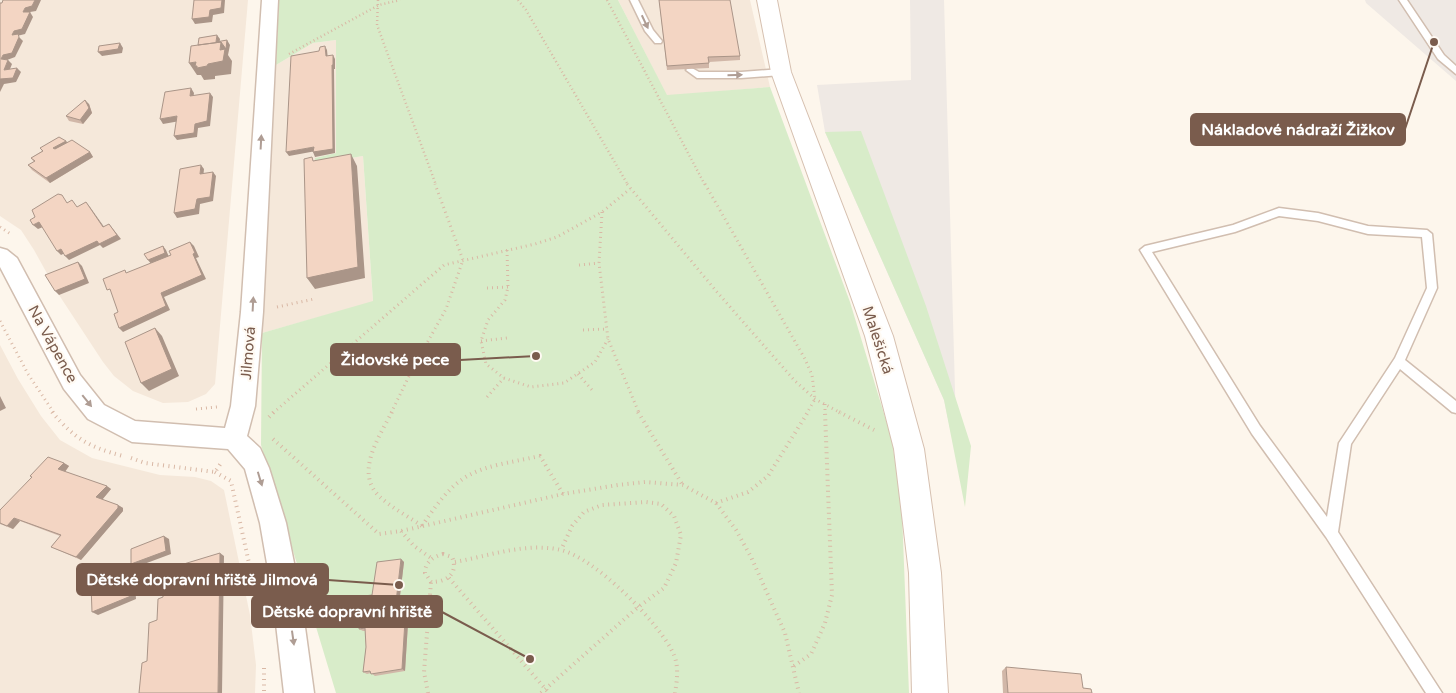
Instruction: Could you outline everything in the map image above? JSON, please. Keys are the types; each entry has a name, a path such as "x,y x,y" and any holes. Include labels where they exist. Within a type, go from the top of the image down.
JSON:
{"street":[{"name":"Jilmová","path":"234,439 242,406 252,312 270,0"},
{"name":"Malešická","path":"767,0 781,72 879,336 909,449 925,573 930,693"},
{"name":"Na Vápence","path":"0,256 10,264 72,382 96,412 132,431 234,439"},
{"path":"234,439 251,456 257,468 273,523 288,598 299,693"}],"lane":[{"path":"634,0 649,31 658,41"},
{"path":"1403,0 1440,57 1456,71"},
{"path":"690,70 697,75 741,75 781,72"},
{"path":"1331,534 1345,443 1399,361 1432,288 1427,234 1368,230 1318,217 1279,212 1235,228 1145,250 1256,430 1331,534 1434,693"},
{"path":"1399,361 1456,408"}],"path":[{"path":"378,0 377,25 463,260 446,309 412,370 379,437 368,467 370,484 380,497 422,526"},
{"path":"284,56 379,5 400,0"},
{"path":"518,0 526,10 630,189 730,307 794,380 815,399 909,449"},
{"path":"608,0 696,169 805,359 812,375 815,399 768,476 748,492 716,504"},
{"path":"234,439 265,421 278,407 444,265 551,239 574,229 602,212 630,189"},
{"path":"602,212 599,263 608,339 639,413 683,485"},
{"path":"0,227 12,235"},
{"path":"507,250 508,287 505,300 488,320 481,341 486,364 504,378 531,387 564,383 595,362 608,339"},
{"path":"579,265 599,263"},
{"path":"487,288 508,287"},
{"path":"252,312 314,299"},
{"path":"583,330 607,328"},
{"path":"481,341 507,338"},
{"path":"578,374 592,390"},
{"path":"487,397 504,378"},
{"path":"794,666 811,654 819,639 832,594 825,404"},
{"path":"187,410 242,406"},
{"path":"234,439 264,436 272,439 379,534 401,531 563,494 645,482 683,485 716,504 736,530 751,557 785,632 799,693"},
{"path":"422,526 438,501 463,477 476,471 540,456 563,494"},
{"path":"215,472 231,481 255,594"},
{"path":"541,693 637,608 664,588 676,563 681,535 674,516 661,504 646,502 602,505 584,512 572,526 561,550"},
{"path":"401,531 414,546 431,558"},
{"path":"455,562 530,549 561,550 571,553 600,572 665,639 675,656 678,680 675,693"},
{"path":"428,693 424,672 431,582 424,571 431,558 442,554 452,557 455,562 453,573 449,578 440,582 431,582"},
{"path":"449,578 549,693"},
{"path":"264,665 264,693"}],"shaded area":[{"path":"0,0 248,0 215,384 206,394 188,402 163,403 133,391 114,376 59,295 21,230 0,216"},
{"path":"618,0 750,0 770,87 667,96"},
{"path":"910,0 944,0 957,461 944,400 825,132 817,85 911,80"},
{"path":"1365,0 1456,0 1456,81 1366,3"},
{"path":"336,40 336,153 315,158 315,164 363,156 373,302 262,333 276,65 313,43"},
{"path":"0,345 41,416 60,440 92,458 160,475 195,477 211,481 224,490 250,615 256,665 255,693 0,693"}],"green space":[{"path":"279,0 618,0 667,95 770,87 850,302 892,440 902,513 909,693 336,693 261,445 262,333 373,301 363,156 315,164 315,158 336,153 336,40 313,43 276,65","holes":["375,598 399,604 383,607 381,618 393,625 363,631"]},
{"path":"861,131 926,306 971,446 965,507 944,400 825,132"}],"building":[{"path":"3,0 35,0 32,6 25,8 23,12 30,12 22,29 14,31 12,35 18,34 19,37 12,53 3,55 1,59 8,60 4,70 17,68 13,78 0,79 0,3"},
{"path":"194,0 222,0 221,8 210,10 209,17 192,19"},
{"path":"659,0 730,0 740,56 708,57 709,63 667,66"},
{"path":"217,35 216,42 227,40 226,49 221,42 198,45 199,38"},
{"path":"221,42 220,50 225,49 223,61 197,68 195,66 196,62 189,63 191,46"},
{"path":"120,43 118,49 98,52 99,46"},
{"path":"325,46 326,56 333,55 333,149 313,152 314,147 286,152 291,56 319,51 320,47"},
{"path":"191,88 190,96 210,93 207,121 195,124 194,133 174,136 177,116 160,119 165,92"},
{"path":"85,100 89,108 80,120 66,116"},
{"path":"59,137 66,141 53,148 55,149 72,140 90,152 46,178 28,165 35,161 31,158 43,151 40,148"},
{"path":"351,154 358,267 307,278 304,159 312,157 313,161"},
{"path":"201,165 200,174 213,172 210,197 197,199 195,209 174,213 180,169"},
{"path":"58,194 62,195 67,203 72,200 77,207 86,202 103,227 109,224 117,235 99,244 97,241 65,256 61,249 57,251 39,222 33,225 30,220 35,217 32,210"},
{"path":"190,242 202,275 161,293 166,306 119,328 114,314 118,312 110,289 107,290 103,279 125,270 126,273 171,255 169,251"},
{"path":"163,246 165,253 148,260 144,254"},
{"path":"78,262 85,279 55,291 45,275"},
{"path":"155,328 172,369 141,383 125,342"},
{"path":"48,457 64,463 58,469 107,486 96,497 118,505 118,508 76,557 51,547 61,535 14,518 7,526 0,523 0,510 32,477 30,476"},
{"path":"164,536 166,551 131,564 131,549"},
{"path":"220,553 218,693 139,693 142,663 147,661 149,623 157,620 158,599 163,597 164,570"},
{"path":"401,559 396,602 380,604 378,615 391,614 390,622 405,620 402,669 371,674 370,671 363,672 366,647 365,628 359,629 364,596 372,595 377,562"},
{"path":"129,570 131,596 92,612 91,585"},
{"path":"1006,667 1081,674 1083,688 1091,689 1092,693 1008,693"}],"place":[{"name":"Nákladové nádraží Žižkov","path":"1434,42"},
{"name":"Židovské pece","path":"536,356"},
{"name":"Dětské dopravní hřiště Jilmová","path":"399,585"},
{"name":"Dětské dopravní hřiště","path":"530,659"}]}
